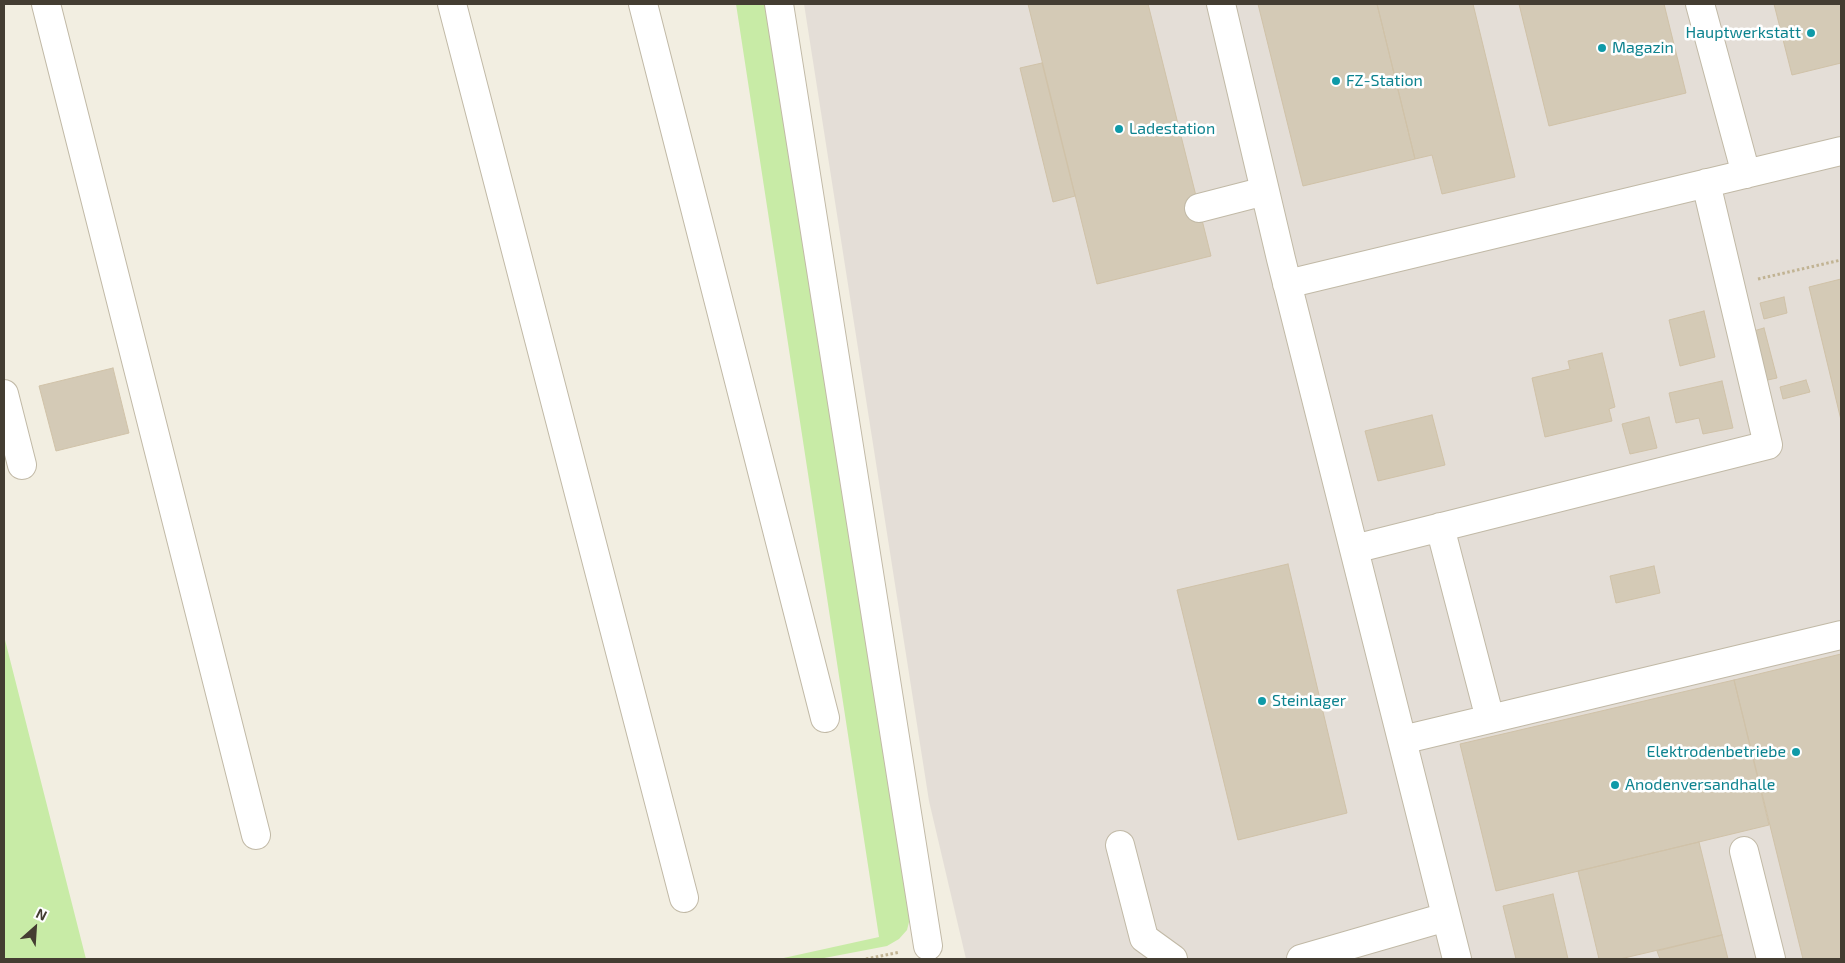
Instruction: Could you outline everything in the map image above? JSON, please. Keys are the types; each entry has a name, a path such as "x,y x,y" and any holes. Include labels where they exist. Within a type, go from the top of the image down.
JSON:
{"lane":[{"path":"46,4 256,835"},
{"path":"452,4 684,898"},
{"path":"643,4 825,718"},
{"path":"779,4 928,946"},
{"path":"1221,4 1287,284 1457,959"},
{"path":"1700,4 1746,174"},
{"path":"1287,284 1841,151"},
{"path":"1354,549 1768,445 1706,183"},
{"path":"1199,208 1265,191"},
{"path":"4,394 22,465"},
{"path":"1440,528 1490,719"},
{"path":"1402,740 1841,635"},
{"path":"1120,845 1144,938 1173,959"},
{"path":"1744,851 1771,959"},
{"path":"1301,959 1446,917"}],"path":[{"path":"1731,286 1841,260"}],"shaded area":[{"path":"804,4 1841,4 1841,959 966,959 929,801"}],"green space":[{"path":"736,4 773,4 913,906 907,930 899,939 887,946 819,959 779,959 879,937"},
{"path":"4,636 86,959 4,959"}],"building":[{"name":"Ladestation","path":"1028,4 1148,4 1211,256 1097,284"},
{"name":"FZ-Station","path":"1258,4 1377,4 1415,159 1303,186"},
{"path":"1377,4 1473,4 1515,177 1442,194 1432,155 1415,159"},
{"name":"Magazin","path":"1519,4 1664,4 1686,93 1549,126"},
{"name":"Hauptwerkstatt","path":"1774,4 1841,4 1841,63 1792,75"},
{"path":"1042,63 1075,196 1053,202 1020,68"},
{"path":"1841,279 1841,420 1809,287"},
{"path":"1784,297 1787,313 1764,319 1760,303"},
{"path":"1704,311 1715,357 1680,366 1669,320"},
{"path":"1764,328 1777,378 1763,381 1750,332"},
{"path":"1602,353 1615,407 1609,409 1612,421 1545,437 1532,378 1570,369 1568,361"},
{"path":"113,368 129,433 56,451 39,386"},
{"path":"1806,380 1810,392 1783,399 1780,387"},
{"path":"1722,381 1733,428 1703,434 1699,418 1676,423 1669,393"},
{"path":"1432,415 1445,465 1378,481 1365,431"},
{"path":"1649,417 1657,448 1630,454 1622,424"},
{"name":"Steinlager","path":"1288,564 1347,813 1238,840 1177,590"},
{"path":"1654,566 1660,593 1616,603 1610,576"},
{"name":"Elektrodenbetriebe","path":"1841,654 1841,959 1803,959 1734,680"},
{"name":"Anodenversandhalle","path":"1734,680 1769,825 1496,891 1460,744"},
{"path":"1699,842 1722,935 1620,959 1599,959 1578,871"},
{"path":"1553,894 1568,959 1516,959 1503,906"},
{"path":"1722,935 1728,959 1660,959 1657,951"}],"place":[{"name":"Hauptwerkstatt","path":"1811,33"},
{"name":"Magazin","path":"1602,48"},
{"name":"FZ-Station","path":"1336,81"},
{"name":"Ladestation","path":"1119,129"},
{"name":"Steinlager","path":"1262,701"},
{"name":"Elektrodenbetriebe","path":"1796,752"},
{"name":"Anodenversandhalle","path":"1615,785"}]}
